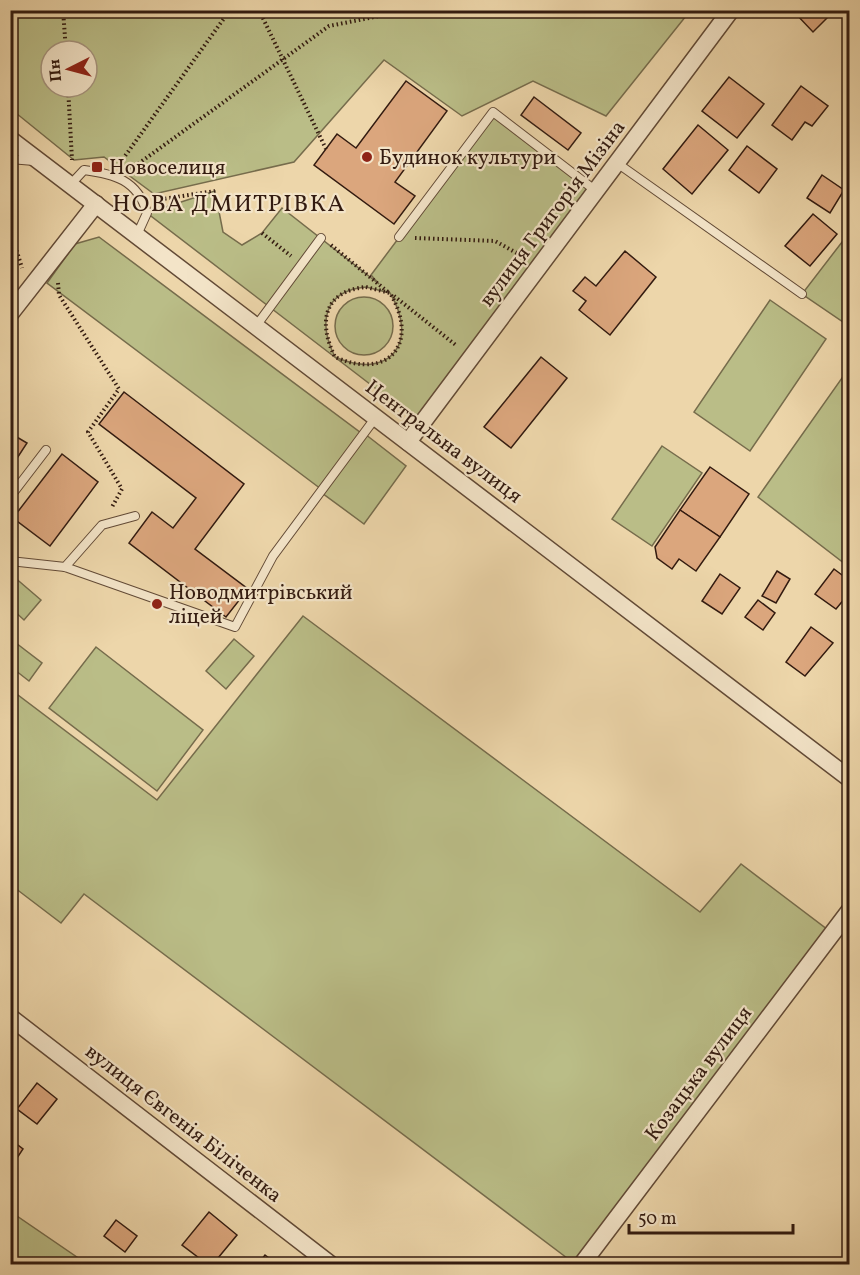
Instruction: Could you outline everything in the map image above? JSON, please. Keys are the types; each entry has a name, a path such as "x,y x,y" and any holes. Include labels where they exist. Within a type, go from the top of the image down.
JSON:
{"street":[{"name":"вулиця Григорія Мізіна","path":"408,442 731,10"},
{"name":"Центральна вулиця","path":"10,139 849,779"},
{"path":"10,314 96,204"},
{"name":"Козацька вулиця","path":"582,1264 849,909"},
{"name":"вулиця Євгенія Біліченка","path":"10,1017 330,1264"}],"lane":[{"path":"399,237 493,112 596,191"},
{"path":"10,159 41,162"},
{"path":"616,164 802,294"},
{"path":"70,184 84,170 116,176 137,191 144,201 147,213 137,235"},
{"path":"256,326 321,238"},
{"path":"10,561 65,567 235,627 273,556 376,417"},
{"path":"10,497 46,450"},
{"path":"65,567 102,525 135,516"}],"path":[{"path":"63,10 65,39"},
{"path":"116,176 230,10"},
{"path":"259,10 326,148"},
{"path":"116,176 329,26 409,10"},
{"path":"69,99 72,160"},
{"path":"144,201 215,191"},
{"path":"10,229 20,255 25,295"},
{"path":"262,233 301,264"},
{"path":"399,237 495,241 540,266"},
{"path":"321,238 471,357"},
{"path":"56,256 59,295 119,389 88,432 122,489 102,525"},
{"path":"366,287 390,293 403,319 403,331 393,354 371,366 358,366 335,357 324,330 325,317 331,304 352,288 366,287"}],"green space":[{"path":"11,10 690,11 606,116 533,81 462,116 384,60 294,162 154,194 104,157 74,160 11,109"},
{"path":"493,112 596,191 422,424 147,213 215,191 223,232 242,245 262,233 282,208 379,284 371,275","holes":["366,287 390,293 402,327 400,342 394,353 384,360 371,364 354,363 335,357 326,321 333,302 341,295"]},
{"path":"849,233 849,326 802,294"},
{"path":"99,237 361,433 321,489 47,283 75,244"},
{"path":"364,297 380,302 388,310 393,326 388,342 380,350 364,355 348,350 340,342 335,326 340,310 348,302"},
{"path":"770,300 826,339 750,451 694,412"},
{"path":"849,368 849,567 758,497"},
{"path":"365,434 406,466 364,524 322,493"},
{"path":"662,446 702,473 652,546 612,519"},
{"path":"13,576 41,600 24,620 11,608 11,579"},
{"path":"303,616 700,912 741,864 832,933 575,1264 84,894 61,923 11,885 10,689 157,800"},
{"path":"234,639 254,656 226,689 206,671"},
{"path":"16,643 42,663 29,681 11,667 11,650"},
{"path":"96,647 203,730 157,791 49,708"},
{"path":"11,1212 87,1264 11,1264"}],"building":[{"path":"800,10 835,10 813,32 796,14"},
{"path":"729,77 764,104 737,138 702,111"},
{"name":"Будинок культури","path":"406,81 447,111 395,182 415,196 394,224 314,165 337,134 356,148"},
{"path":"801,86 828,106 812,126 805,122 792,140 772,125"},
{"path":"534,97 581,133 568,150 521,115"},
{"path":"698,125 728,150 692,194 663,169"},
{"path":"747,146 777,169 759,193 729,170"},
{"path":"822,175 844,190 830,213 807,198"},
{"path":"813,214 837,234 810,266 785,246"},
{"path":"625,251 656,277 610,335 579,310 586,301 573,291 585,277 596,286"},
{"path":"541,357 567,378 511,448 484,427"},
{"path":"124,392 244,484 195,549 248,589 226,617 129,543 152,512 173,528 196,498 99,424"},
{"path":"10,433 27,443 10,469"},
{"path":"62,454 98,482 50,546 13,518"},
{"path":"710,467 749,494 720,537 680,510"},
{"path":"680,510 720,537 696,571 679,559 672,569 657,558 655,547"},
{"path":"834,569 850,581 850,592 836,609 815,594"},
{"path":"777,571 790,579 776,603 762,596"},
{"path":"720,574 740,588 722,614 702,601"},
{"path":"758,600 775,613 763,630 745,617"},
{"path":"811,627 833,643 805,676 786,662"},
{"path":"37,1083 57,1099 37,1124 17,1109"},
{"path":"10,1139 23,1149 13,1164 10,1163"},
{"path":"209,1212 237,1235 213,1264 207,1264 182,1245"},
{"path":"116,1220 137,1236 125,1252 104,1236"},
{"path":"265,1255 277,1264 258,1264"}],"place":[{"name":"Будинок культури","path":"367,157"},
{"name":"Новоселиця","path":"97,167"},
{"name":"Новодмитрівський ліцей","path":"157,604"}],"district":[{"name":"НОВА ДМИТРІВКА","path":"229,203"}]}
